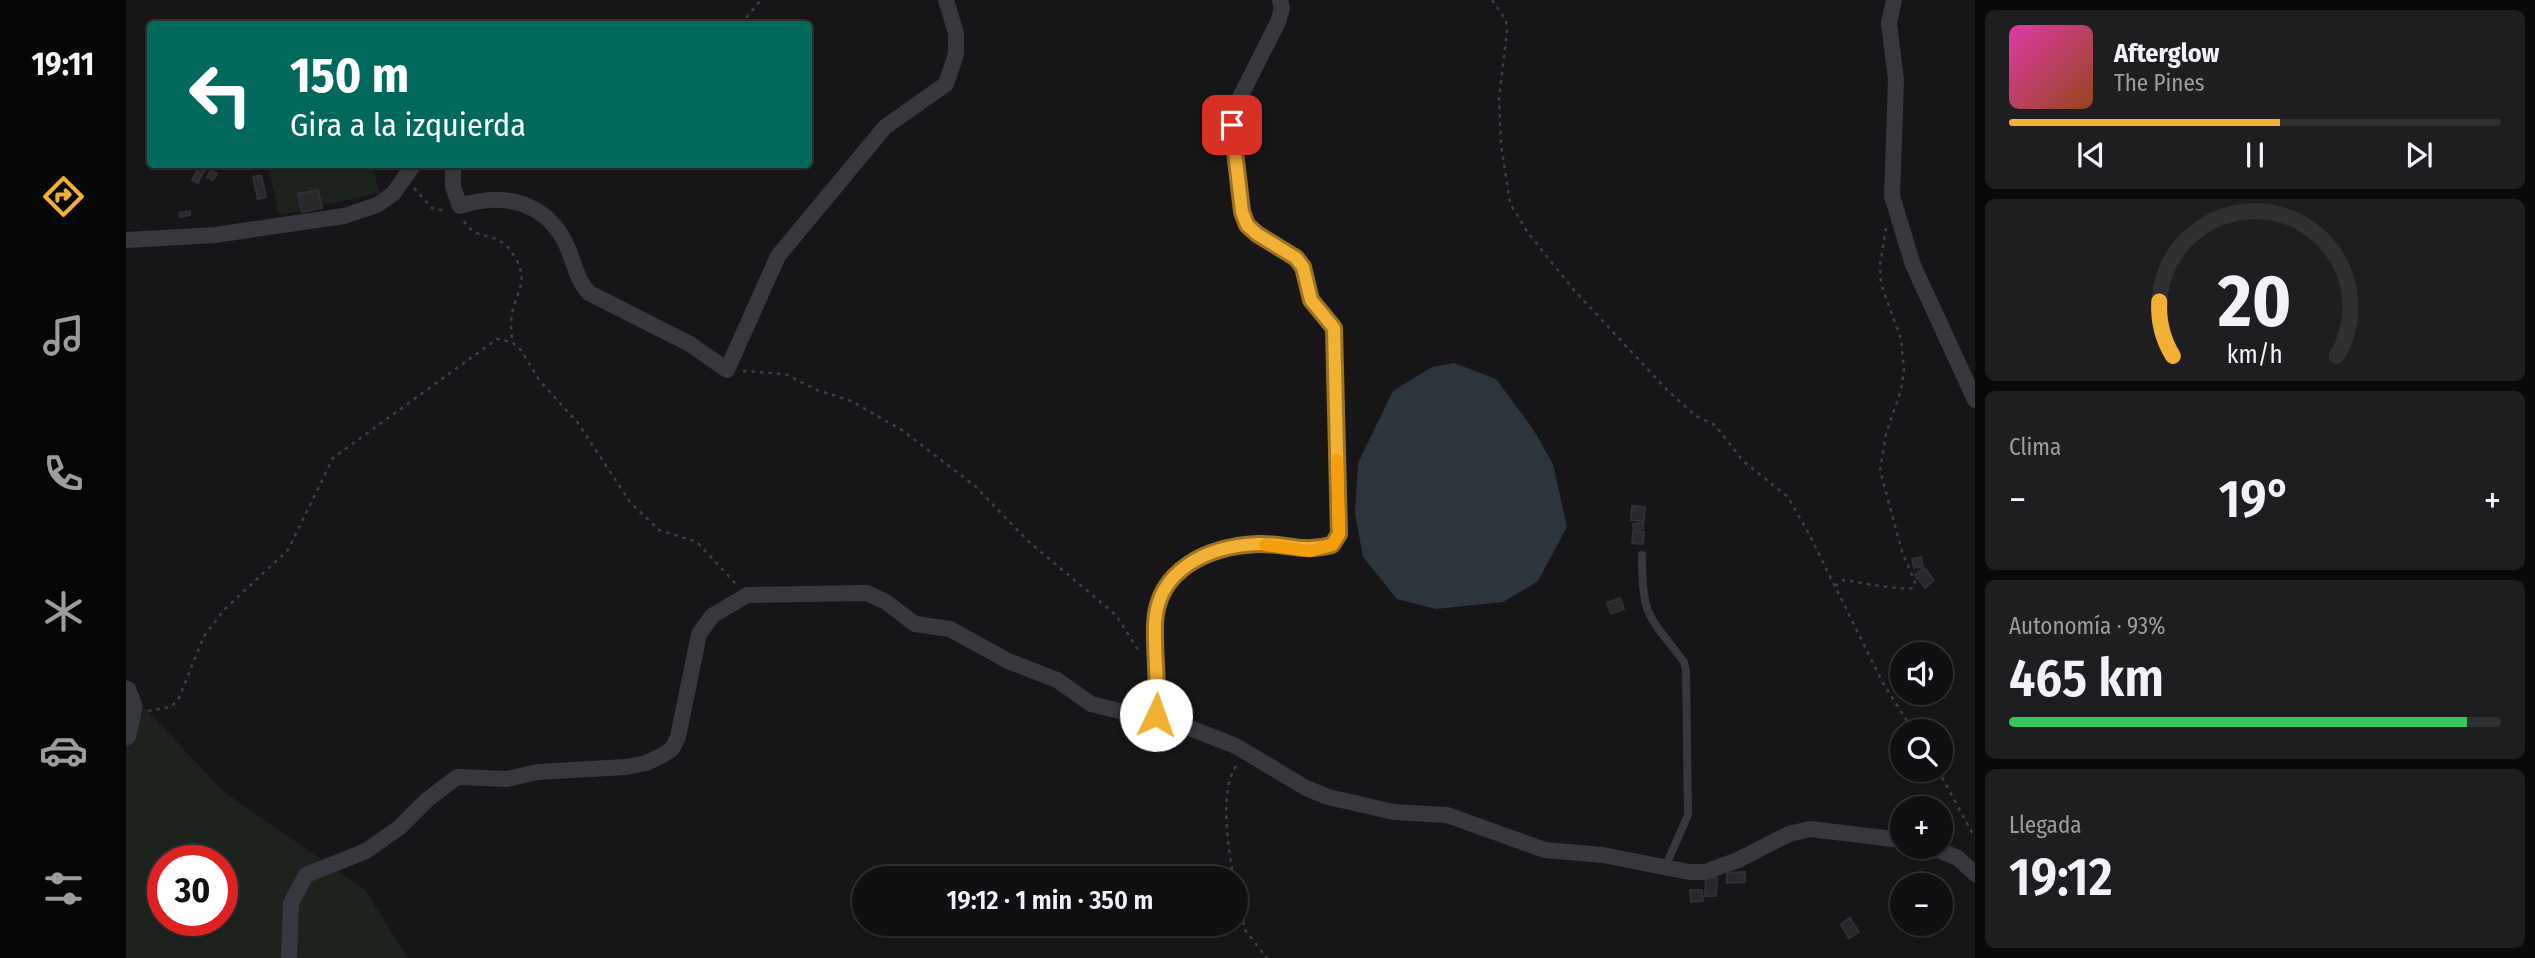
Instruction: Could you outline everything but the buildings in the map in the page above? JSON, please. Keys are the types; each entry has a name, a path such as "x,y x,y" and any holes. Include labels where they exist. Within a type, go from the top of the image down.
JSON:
{"street":[{"path":"453,168 453,187 460,205 494,197 511,199 536,209 555,226 565,243 581,284 589,293 691,344 727,370 778,256 885,127 946,84 956,54 956,33 946,0"},
{"path":"1156,715 1158,683 1155,623 1158,600 1182,567 1214,550 1259,544 1310,551 1332,545 1339,534 1334,328 1311,300 1303,267 1296,258 1247,225 1242,212 1232,125 1232,113 1278,22 1282,8 1280,0"},
{"path":"1894,0 1889,23 1896,90 1892,196 1913,265 1975,400"},
{"path":"126,240 215,235 344,216 377,205 393,194 409,170"},
{"path":"289,958 291,903 306,875 366,852 400,827 427,800 457,777 507,779 538,772 626,767 646,763 673,749 678,737 699,634 712,616 747,595 867,593 886,602 915,624 950,629 1008,661 1058,680 1091,704 1144,718 1156,715 1248,752 1306,788 1328,797 1394,813 1447,815 1545,850 1603,855 1666,865 1689,872 1704,872 1738,860 1789,834 1810,829 1890,839"},
{"path":"126,691 132,706 128,729"},
{"path":"1953,856 1975,874"}],"lane":[{"path":"1642,555 1642,598 1647,615 1684,662 1686,670 1688,815 1666,865"}],"path":[{"path":"744,21 761,0"},
{"path":"1492,0 1506,20 1499,120 1510,203 1528,233 1573,289 1651,373 1696,416 1714,425 1743,461 1788,497 1883,683 1906,719"},
{"path":"409,170 432,208 443,211 460,205 464,223 470,231 481,237 499,240 510,250 519,265 523,278 511,316 512,342"},
{"path":"1835,586 1844,580 1889,584 1906,590 1913,588 1915,582 1902,552 1880,470 1886,434 1901,390 1904,370 1901,339 1881,284 1880,265 1886,226"},
{"path":"128,729 146,712 171,707 179,698 204,636 225,609 288,550 333,458 497,340 512,342 521,350 556,402 578,423 630,502 659,530 697,542 747,595"},
{"path":"727,370 785,374 817,390 851,401 937,454 975,486 1028,541 1116,615 1158,683"},
{"path":"1232,866 1227,834 1229,774 1248,752"},
{"path":"1945,782 1975,838"},
{"path":"1248,934 1267,958"}],"shaded area":[{"path":"269,168 374,168 379,193 279,215"},
{"path":"1454,363 1496,379 1533,429 1553,464 1567,527 1538,581 1503,602 1436,609 1397,599 1363,557 1355,513 1358,463 1393,391 1432,367"},
{"path":"126,688 224,792 365,890 408,958 126,958"}],"slow traffic":[{"path":"1265,545 1310,551 1332,545 1339,534 1337,460"}],"route":[{"path":"1156,715 1159,692 1155,623 1158,600 1182,567 1214,550 1259,544 1310,551 1332,545 1339,534 1334,328 1311,300 1303,267 1296,258 1247,225 1242,212 1232,125"}]}
